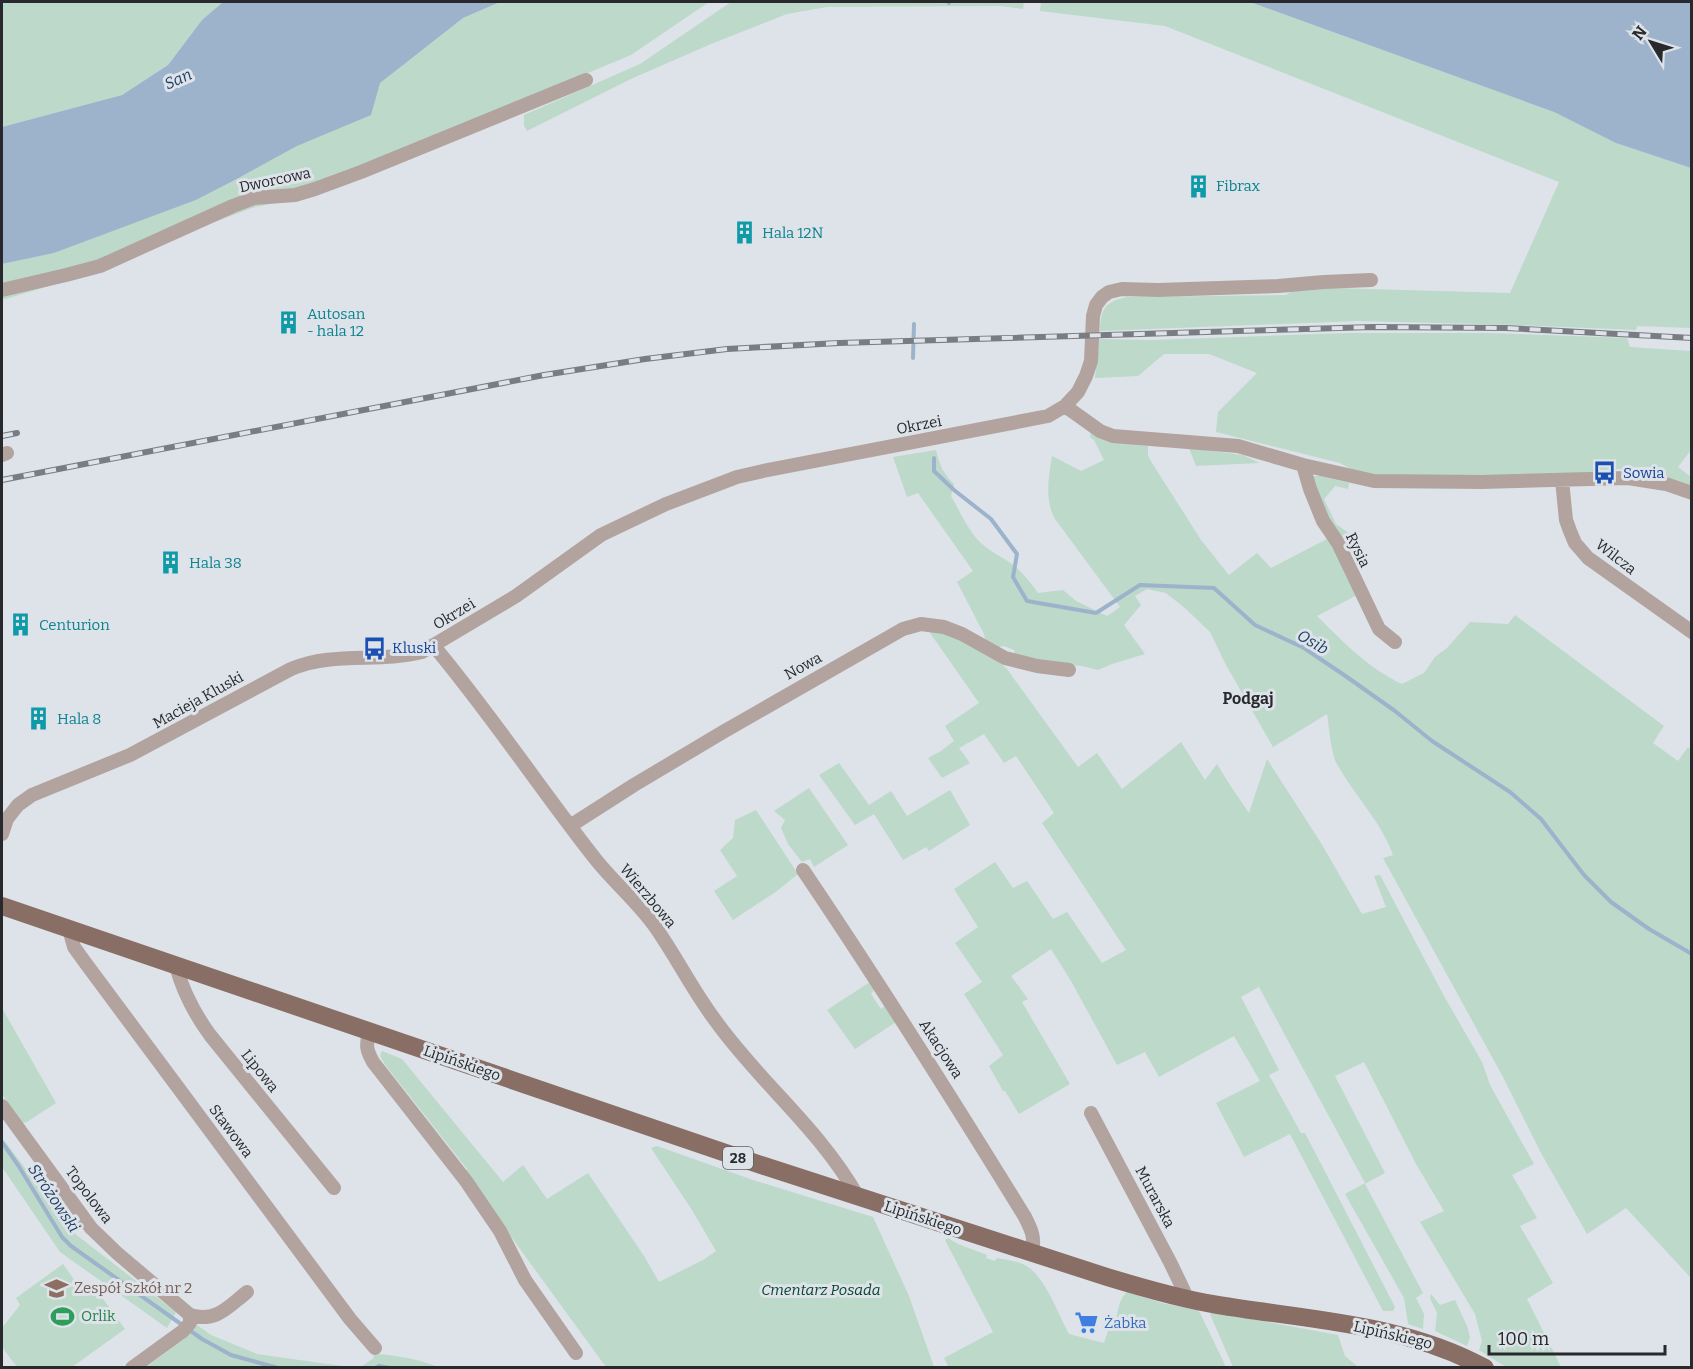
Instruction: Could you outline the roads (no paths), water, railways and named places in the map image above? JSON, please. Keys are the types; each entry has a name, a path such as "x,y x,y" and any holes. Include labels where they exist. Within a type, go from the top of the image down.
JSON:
{"main road":[{"name":"Lipińskiego","path":"2,906 858,1197 1117,1280 1183,1298 1395,1333 1441,1347 1485,1368"}],"street":[{"name":"Dworcowa","path":"2,290 100,266 254,198 295,195 315,189 586,80"},
{"name":"Okrzei","path":"434,645 516,596 601,535 666,504 737,477 1048,416 1065,405 1078,392 1086,376 1092,361 1093,316 1096,305 1109,292 1122,289 1278,286 1371,280"},
{"path":"1065,405 1100,431 1113,436 1238,446 1351,477 1392,482 1628,478 1666,484 1692,493"},
{"name":"Rysia","path":"1303,465 1323,521 1338,543 1379,629 1395,642"},
{"name":"Wilcza","path":"1563,480 1566,520 1575,543 1588,558 1692,632"},
{"name":"Nowa","path":"570,826 645,778 802,685 903,629 921,624 944,627 963,634 1005,658 1037,666 1069,670"},
{"name":"Wierzbowa","path":"434,645 570,826 608,874 656,927 714,1020 836,1162 858,1197"},
{"name":"Macieja Kluski","path":"2,834 7,819 18,805 32,795 130,755 291,669 321,659 406,656 422,652 434,645"},
{"name":"Akacjowa","path":"803,870 967,1121 1025,1217 1034,1241 1032,1253"},
{"name":"Stawowa","path":"69,929 74,947 84,961 350,1320 375,1348"},
{"name":"Lipowa","path":"176,966 195,1014 334,1188"},
{"path":"369,1032 366,1045 373,1062 466,1181 500,1231 525,1280 576,1353"},
{"name":"Topolowa","path":"2,1106 91,1228 188,1323"},
{"name":"Murarska","path":"1090,1113 1170,1262 1184,1291 1183,1298"},
{"path":"132,1368 188,1323 201,1318 213,1317 247,1292"}],"water":[{"name":"San","path":"223,2 500,2 463,18 380,83 371,115 297,146 196,200 54,253 2,264 2,127 122,95 168,65 202,20"},
{"path":"1250,2 1691,2 1691,168 1616,143 1554,112"}],"waterway":[{"name":"Osib","path":"913,358 914,324"},
{"name":"Osib","path":"934,458 934,471 991,519 1017,554 1013,577 1027,601 1096,613 1140,585 1214,588 1255,625 1304,648 1395,711 1432,741 1510,792 1541,819 1584,875 1611,902 1649,929 1692,954"},
{"name":"Stróżowski","path":"2,1142 62,1237 71,1246 202,1339 231,1355 278,1368"},
{"name":"Stróżowski","path":"376,1368 379,1366 390,1368"},
{"name":"Stróżowski","path":"318,1368 323,1368"}],"railway":[{"path":"2,480 544,375 727,349 839,343 1373,327 1506,328 1692,338"},
{"path":"2,436 17,433"}],"place":[{"name":"Fibrax","path":"1198,186"},
{"name":"Hala 12N","path":"744,233"},
{"name":"Autosan - hala 12","path":"289,323"},
{"name":"Sowia","path":"1605,473"},
{"name":"Hala 38","path":"171,563"},
{"name":"Centurion","path":"21,625"},
{"name":"Kluski","path":"374,648"},
{"name":"Hala 8","path":"39,719"},
{"name":"Zespół Szkół nr 2","path":"56,1288"},
{"name":"Orlik","path":"63,1316"},
{"name":"Żabka","path":"1086,1323"}],"district":[{"name":"Podgaj","path":"1248,698"}],"park label":[{"name":"Cmentarz Posada","path":"821,1290"}]}
